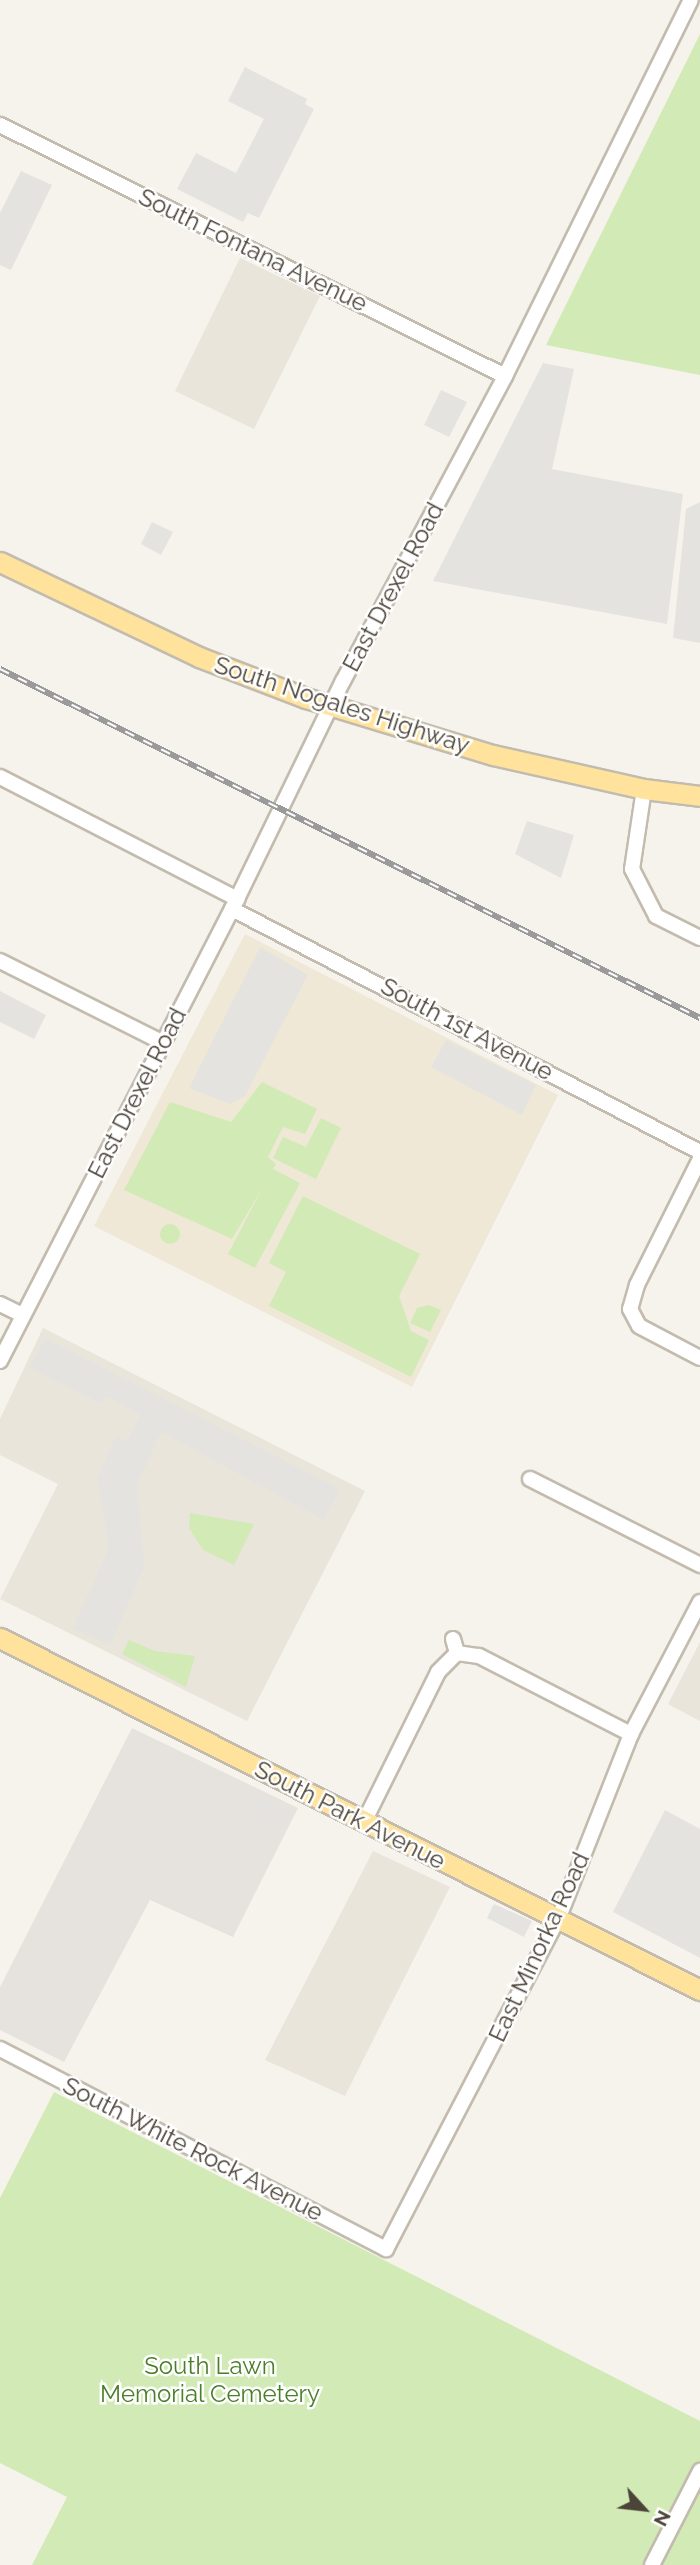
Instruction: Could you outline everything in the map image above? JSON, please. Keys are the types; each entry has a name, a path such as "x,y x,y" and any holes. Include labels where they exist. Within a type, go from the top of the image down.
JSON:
{"main road":[{"name":"South Nogales Highway","path":"0,562 199,657 331,704 493,755 643,789 700,796"},
{"name":"South Park Avenue","path":"0,1638 700,1990"}],"street":[{"name":"East Drexel Road","path":"0,1361 234,904 331,704 505,376 691,0"},
{"name":"South Fontana Avenue","path":"0,125 505,376"},
{"name":"South 1st Avenue","path":"0,777 700,1152"},
{"path":"643,789 632,869 656,916 700,938"},
{"path":"0,961 162,1042"},
{"path":"700,1159 637,1285 627,1314 639,1326 700,1358"},
{"path":"0,1304 23,1315"},
{"path":"530,1479 700,1565"},
{"name":"East Minorka Road","path":"386,2249 559,1917 631,1734 700,1602"},
{"path":"364,1822 438,1672 457,1648 479,1656 631,1734"},
{"name":"South White Rock Avenue","path":"0,2049 386,2249"},
{"path":"652,2565 700,2471"}],"shaded area":[{"path":"245,67 307,99 305,104 314,109 259,218 248,213 243,222 177,189 196,153 236,173 264,119 228,101"},
{"path":"21,171 52,185 11,270 0,265 0,213"},
{"path":"240,258 320,296 254,429 175,391"},
{"path":"543,363 574,369 552,469 683,494 667,624 433,581"},
{"path":"441,390 467,402 449,437 424,425"},
{"path":"700,502 700,643 673,638 686,509"},
{"path":"152,522 173,532 161,555 141,544"},
{"path":"527,821 574,835 561,878 515,854"},
{"path":"245,934 558,1095 412,1387 94,1226"},
{"path":"260,947 308,975 245,1096 230,1104 189,1088"},
{"path":"0,991 46,1015 34,1039 0,1022"},
{"path":"446,1040 536,1085 522,1115 431,1067"},
{"path":"43,1328 365,1491 247,1721 0,1599 58,1484 0,1455 0,1419"},
{"path":"45,1338 340,1489 324,1520 161,1432 137,1485 145,1566 110,1645 73,1629 109,1547 97,1479 116,1436 127,1441 140,1415 106,1396 102,1404 29,1368"},
{"path":"700,1642 700,1721 668,1704"},
{"path":"132,1728 298,1808 233,1937 150,1900 64,2062 0,2030 0,1987"},
{"path":"255,1796 289,1811 279,1831 246,1813"},
{"path":"665,1810 700,1829 700,1958 613,1912"},
{"path":"373,1851 450,1887 345,2096 265,2060"},
{"path":"494,1904 532,1921 524,1937 487,1918"}],"green space":[{"path":"700,34 700,375 546,345"},
{"path":"262,1082 317,1109 305,1134 283,1127 268,1157 276,1164 273,1169 300,1183 255,1268 228,1254 263,1187 232,1239 124,1190 170,1102 231,1122"},
{"path":"321,1118 341,1128 316,1179 273,1158 283,1137 306,1147"},
{"path":"303,1196 420,1254 399,1296 411,1331 429,1340 411,1377 269,1306 286,1272 269,1263"},
{"path":"170,1224 177,1227 180,1234 177,1241 170,1244 163,1241 160,1234 163,1227"},
{"path":"429,1305 441,1310 430,1332 410,1323 417,1308"},
{"path":"190,1513 254,1524 234,1565 203,1550 189,1528"},
{"path":"129,1640 155,1651 195,1656 186,1687 122,1654"},
{"name":"South Lawn Memorial Cemetery","path":"54,2092 700,2421 700,2565 32,2565 67,2497 0,2463 0,2198"}],"railway":[{"path":"0,669 700,1018"}]}
